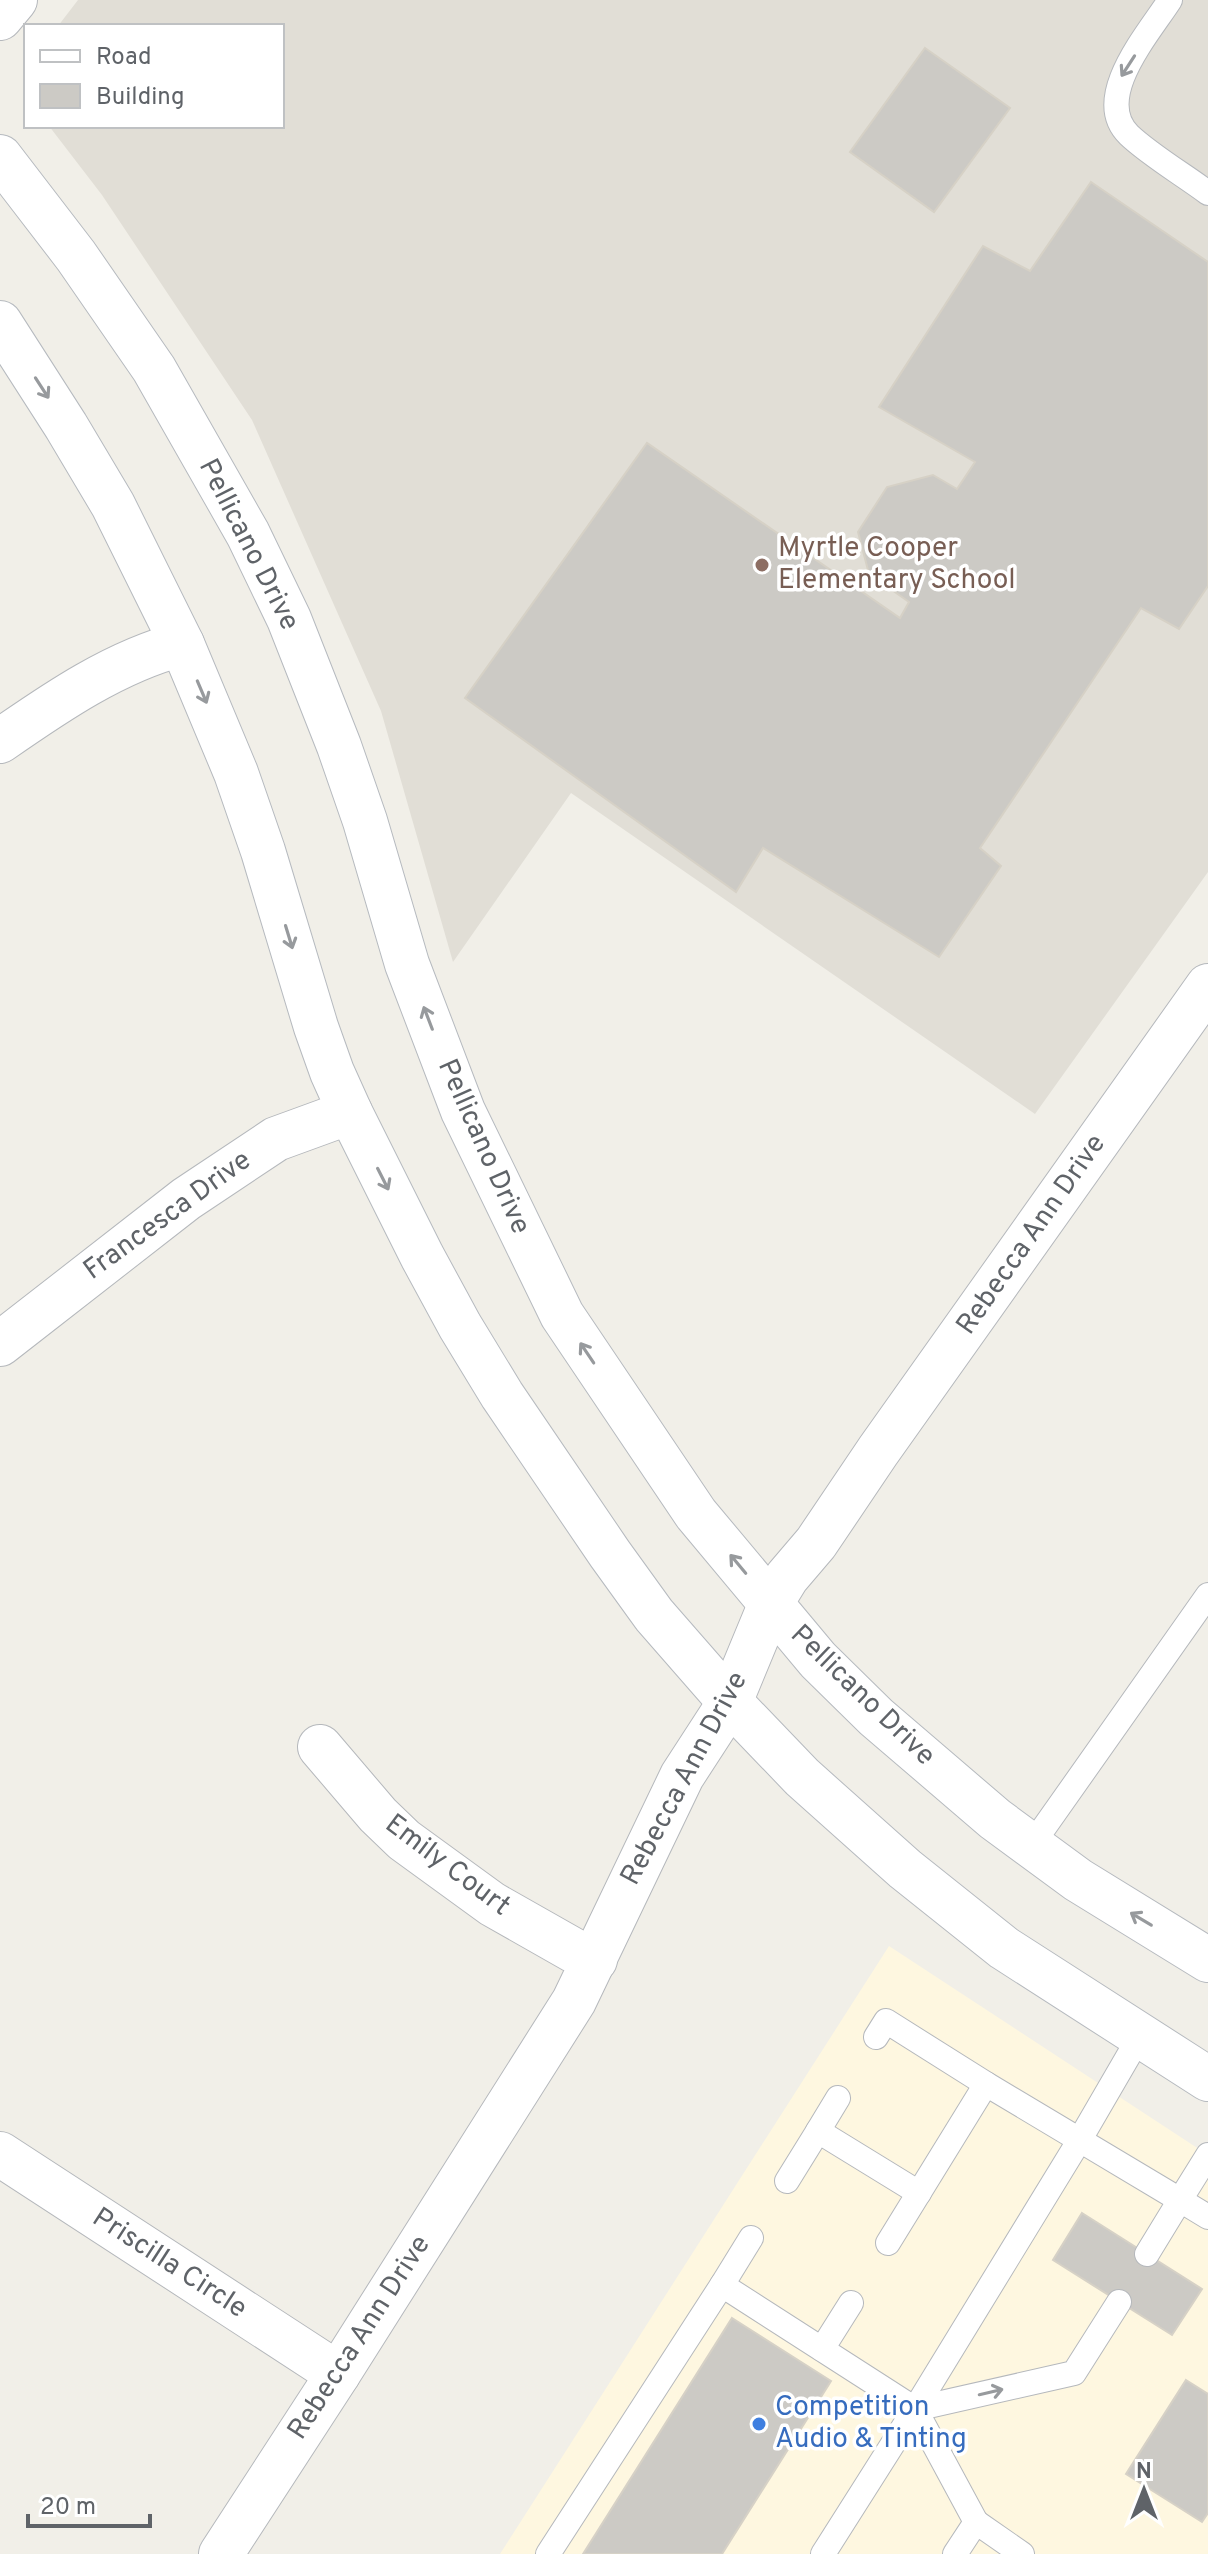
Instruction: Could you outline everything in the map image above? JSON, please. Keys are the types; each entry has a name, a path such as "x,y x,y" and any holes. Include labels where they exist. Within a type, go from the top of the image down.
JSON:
{"main road":[{"path":"0,18 15,0"},
{"name":"Pellicano Drive","path":"0,157 76,256 154,369 248,534 289,619 339,746 365,821 407,964 463,1111 562,1315 696,1514 818,1660 876,1717 995,1819 1078,1880 1208,1960"},
{"path":"0,323 113,505 182,644 236,773 332,1072 422,1256 502,1395 654,1615 730,1702 802,1777 905,1869 1004,1948 1208,2079"},
{"path":"0,741 64,697 156,650 182,644"},
{"name":"Rebecca Ann Drive","path":"221,2554 574,2001 682,1776 730,1702 771,1603 787,1577 816,1543 1208,986"},
{"name":"Francesca Drive","path":"0,1344 199,1190 276,1139 350,1112"},
{"name":"Emily Court","path":"320,1747 378,1815 404,1840 492,1904 595,1960"},
{"name":"Priscilla Circle","path":"0,2154 338,2374"}],"lane":[{"path":"1170,0 1120,79 1114,106 1126,133 1208,193"},
{"path":"1031,1846 1208,1595"},
{"path":"876,2037 886,2021 1208,2217"},
{"path":"823,2554 915,2409 1140,2036"},
{"path":"888,2243 986,2084"},
{"path":"787,2181 838,2098"},
{"path":"818,2131 919,2193"},
{"path":"1147,2254 1208,2155"},
{"path":"548,2554 751,2238"},
{"path":"722,2285 915,2409 976,2522 1022,2554"},
{"path":"915,2409 1074,2373 1119,2302"},
{"path":"822,2349 851,2303"},
{"path":"955,2554 976,2522"}],"shaded area":[{"name":"Myrtle Cooper Elementary School","path":"78,0 1208,0 1208,872 1035,1114 571,793 453,962 381,711 252,420 102,195 51,128 284,128 284,24 60,24"},
{"path":"889,1946 1208,2155 1208,2554 500,2554"}],"building":[{"path":"925,48 1010,108 934,212 850,152"},
{"path":"1091,182 1208,262 1208,586 1179,629 1141,608 980,848 1001,866 939,957 763,848 736,892 465,698 647,443 900,618 909,602 869,574 858,532 887,487 933,475 957,489 975,462 879,407 983,246 1030,271"},
{"path":"1082,2213 1202,2289 1172,2335 1053,2260"},
{"path":"732,2318 831,2381 722,2554 583,2554"},
{"path":"1186,2380 1208,2394 1208,2513 1202,2522 1126,2474"}],"place":[{"name":"Myrtle Cooper Elementary School","path":"762,565"},
{"name":"Competition Audio & Tinting","path":"759,2424"}]}
